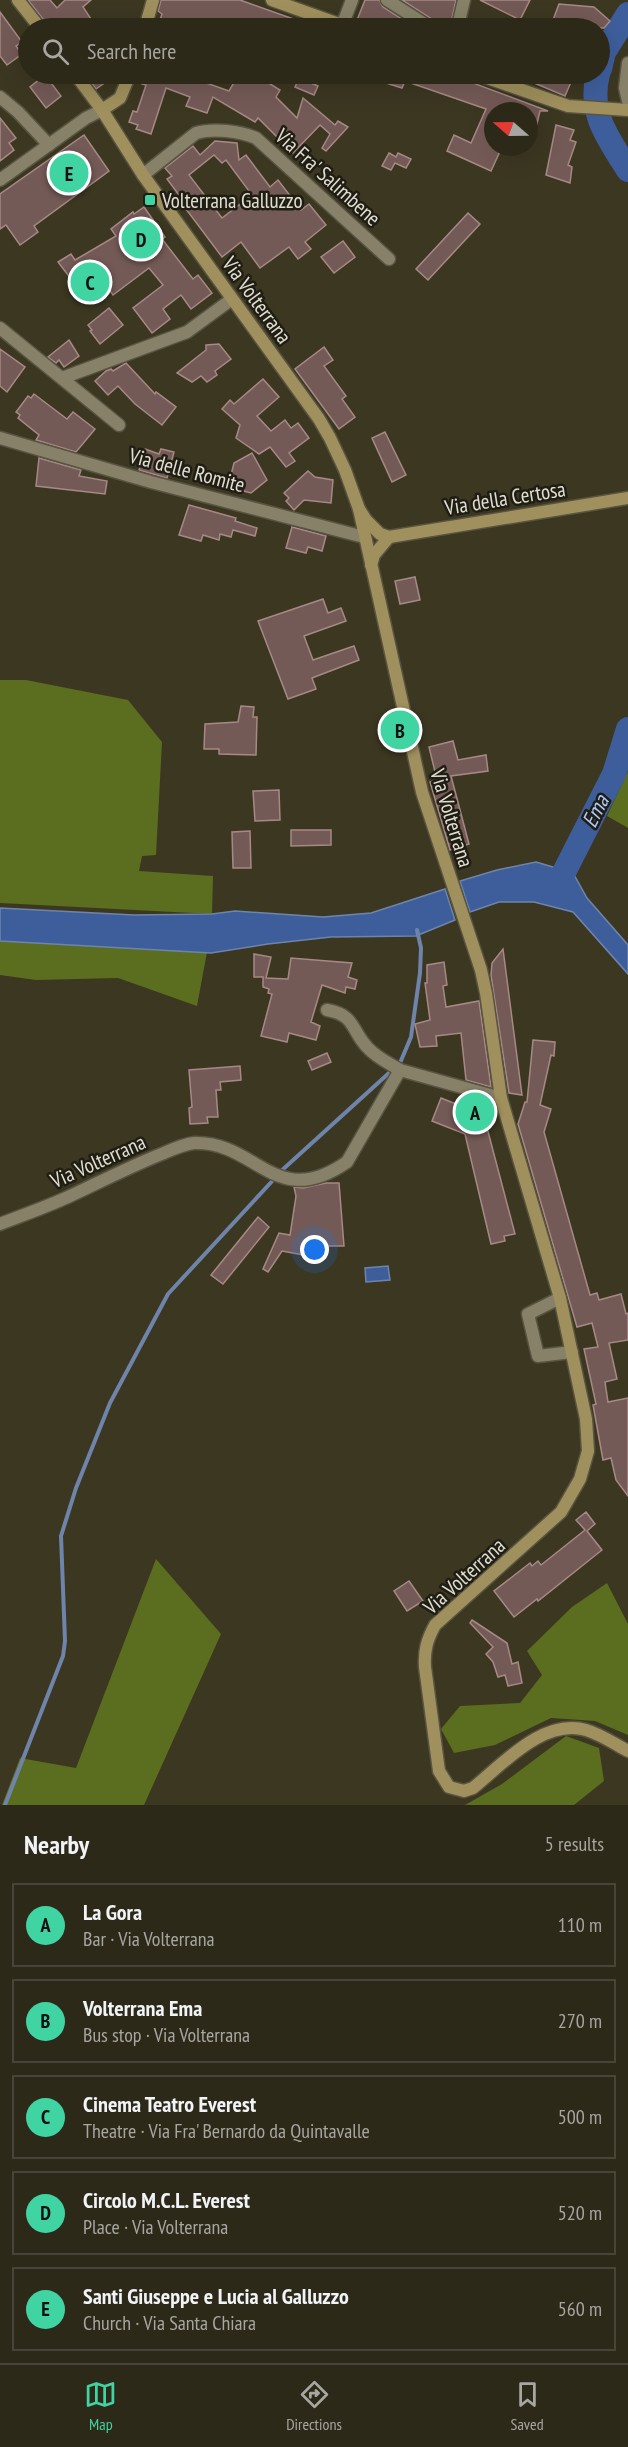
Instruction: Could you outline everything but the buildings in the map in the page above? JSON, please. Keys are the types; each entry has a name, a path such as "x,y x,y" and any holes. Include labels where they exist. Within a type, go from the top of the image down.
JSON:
{"main road":[{"path":"18,0 32,18"},
{"path":"148,18 153,0"},
{"path":"272,0 321,18"},
{"name":"Via Volterrana","path":"82,84 102,110 143,175 319,419 345,470 359,509 409,740 446,869 486,993 501,1098 560,1298 573,1352 588,1436 586,1459 571,1498 547,1527 435,1625 427,1640 424,1652 425,1667 439,1771 449,1787 464,1791 473,1788 533,1740 566,1727 587,1730 628,1751"},
{"path":"102,110 120,98 126,84"},
{"path":"506,84 551,101 577,107 628,110"},
{"name":"Via della Certosa","path":"389,537 628,498"},
{"name":"Via Volterrana","path":"359,509 371,527 389,537"},
{"path":"364,537 378,548"},
{"path":"371,565 378,548 389,537"}],"street":[{"path":"348,18 352,0"},
{"path":"387,0 415,18"},
{"path":"460,18 464,0"},
{"path":"628,63 625,88 628,101"},
{"path":"0,98 18,111 49,145"},
{"path":"0,180 86,118 102,110"},
{"name":"Via Fra' Salimbene","path":"143,175 196,133 205,130 247,134 256,138 389,260"},
{"path":"62,378 186,332 231,298"},
{"path":"0,328 119,425"},
{"name":"Via delle Romite","path":"0,438 151,482 364,537"},
{"path":"327,1010 340,1012 348,1018 365,1046 377,1057 400,1070 501,1098"},
{"name":"Via Volterrana","path":"0,1224 65,1199 146,1160 193,1143 230,1151 282,1179 308,1178 336,1170 347,1162 400,1070"},
{"path":"560,1298 528,1314 538,1356 573,1352"}],"green space":[{"path":"0,680 26,680 128,700 162,742 156,855 142,856 139,871 213,876 212,914 0,903"},
{"path":"628,771 628,828 607,816"},
{"path":"0,941 207,952 197,1006 118,978 36,980 0,975"},
{"path":"156,1559 221,1634 144,1805 2,1805 20,1758 76,1768"},
{"path":"607,1583 628,1624 628,1735 595,1721 551,1718 495,1745 454,1753 441,1729 460,1706 520,1703 542,1675 527,1651 572,1607"},
{"path":"566,1736 599,1748 604,1781 574,1805 465,1805 502,1784"}],"water":[{"path":"536,862 573,873 587,898 628,945 628,974 573,912 534,902 499,902 470,912 460,881"},
{"path":"445,889 455,920 416,936 331,937 211,953 0,941 0,908 134,915 212,914 235,911 323,917 371,913"},
{"path":"388,1266 390,1280 366,1282 365,1268"}],"waterway":[{"name":"Ema","path":"610,42 628,14"},
{"name":"Ema","path":"597,84 596,101 602,125 628,170"},
{"name":"Ema","path":"555,890 614,774 628,729"},
{"path":"280,1172 400,1063 411,1037 420,973 421,948 417,930"},
{"path":"5,1805 63,1656 65,1641 61,1536 76,1488 110,1403 168,1294 275,1178"}],"place":[{"name":"Santi Giuseppe e Lucia al Galluzzo","path":"69,173"},
{"name":"Volterrana Galluzzo","path":"150,200"},
{"name":"Circolo M.C.L. Everest","path":"141,239"},
{"name":"Cinema Teatro Everest","path":"90,282"},
{"name":"Volterrana Ema","path":"400,730"},
{"name":"La Gora","path":"475,1112"}]}
